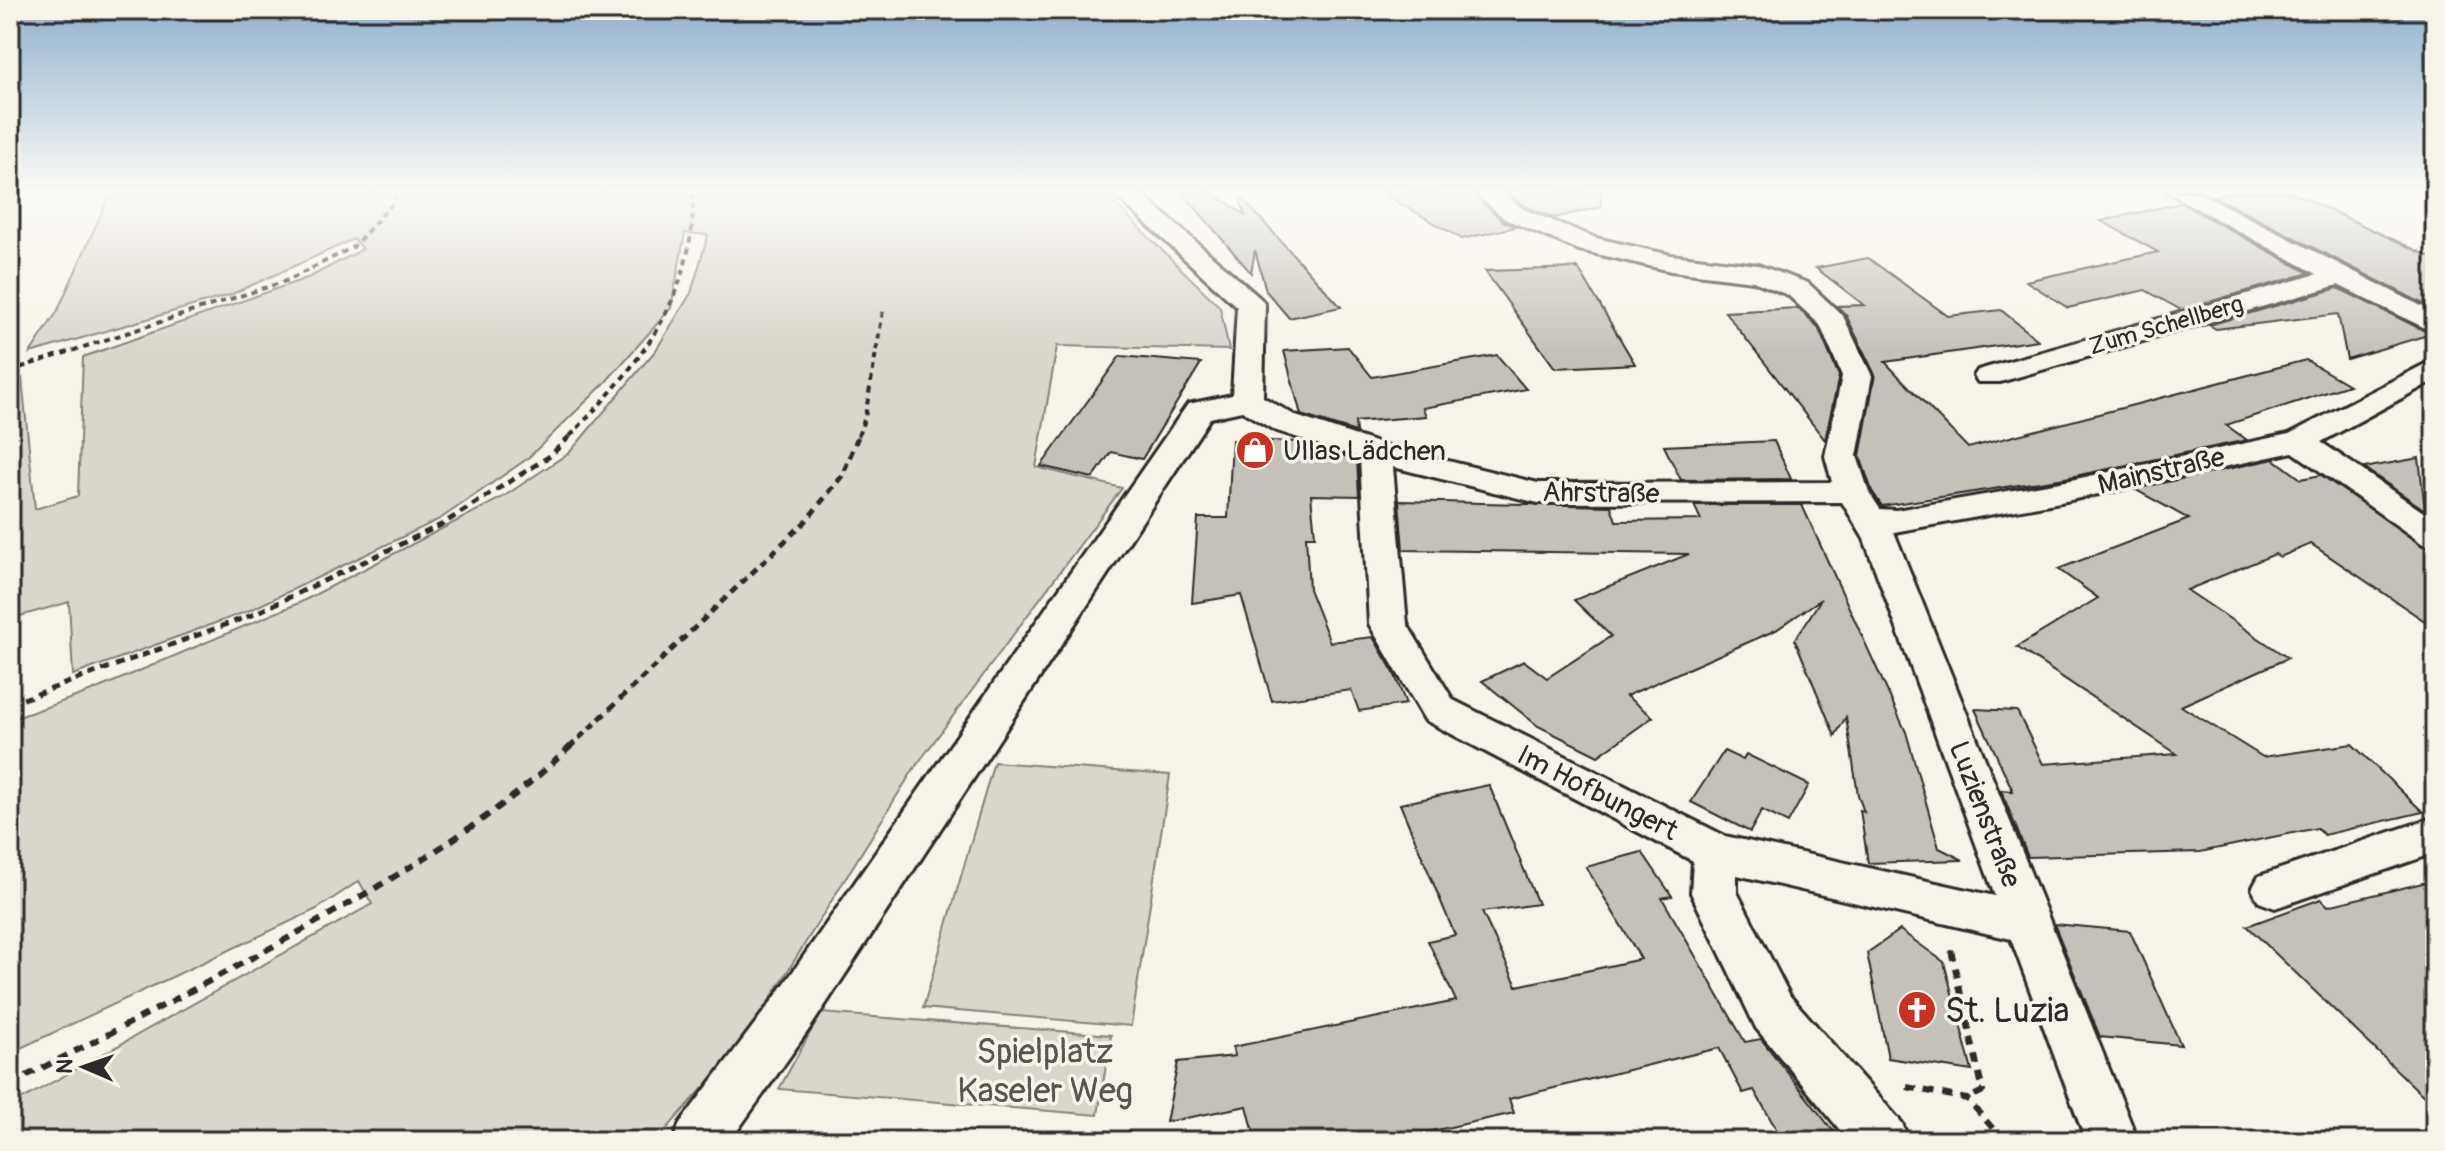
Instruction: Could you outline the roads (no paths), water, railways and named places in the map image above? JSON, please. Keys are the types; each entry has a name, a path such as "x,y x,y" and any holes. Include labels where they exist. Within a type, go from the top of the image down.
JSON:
{"street":[{"path":"699,1141 804,996 1199,411 1247,401 1251,305 1184,246"},
{"name":"Luzienstraße","path":"1595,246 1671,263 1758,273 1798,289 1833,322 1857,376 1841,456 1861,506 1881,539 2112,1141"},
{"path":"2284,246 2435,324"},
{"name":"Zum Schellberg","path":"1989,376 2342,275"},
{"name":"Mainstraße","path":"1861,506 1896,521 2066,491 2299,441 2435,368"},
{"name":"Ahrstraße","path":"1247,401 1285,423 1376,453 1538,493 1861,506"},
{"path":"2299,441 2435,536"},
{"name":"Im Hofbungert","path":"1376,453 1388,624 1439,710 1716,852 2027,923"},
{"path":"2275,889 2435,835"},
{"path":"1716,852 1714,893 1773,1012 1883,1141"}],"place":[{"name":"Ullas Lädchen","path":"1255,450"},
{"name":"St. Luzia","path":"1917,1010"}],"park label":[{"name":"Spielplatz Kaseler Weg","path":"1045,1070"}]}
